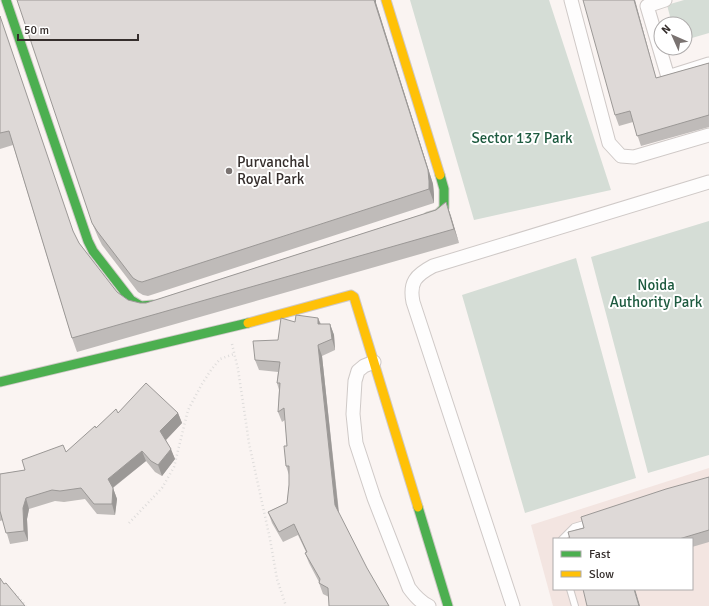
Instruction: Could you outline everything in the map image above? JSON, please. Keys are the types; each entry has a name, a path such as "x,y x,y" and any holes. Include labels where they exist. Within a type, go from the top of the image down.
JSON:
{"street":[{"path":"6,0 88,241 131,300 139,305 148,307 163,302"},
{"path":"386,0 444,189 445,203 442,212 416,221"},
{"path":"571,0 609,143 621,156 634,158 709,134"},
{"path":"665,0 648,6 668,77 709,64"},
{"path":"513,606 413,302 411,292 414,282 422,272 433,266 709,182"},
{"path":"0,382 227,329 351,295 354,297 448,606"},
{"path":"374,362 364,366 358,371 355,381 353,414 356,443 374,498 410,588 414,596 422,603 429,606"}],"lane":[{"path":"563,538 574,528 597,520"},
{"path":"570,590 575,606"}],"path":[{"path":"227,329 238,369 249,443 270,539 277,579 286,606"},
{"path":"129,523 162,488 174,467 188,410 202,384 220,359 234,354"},
{"path":"15,594 26,606"}],"shaded area":[{"path":"709,468 709,606 553,606 531,525"}],"green space":[{"name":"Sector 137 Park","path":"410,0 549,0 611,190 474,220"},
{"path":"684,0 709,0 709,33 693,38 693,16 670,16 667,5"},
{"name":"Noida Authority Park","path":"709,221 709,455 648,473 591,257"},
{"path":"576,258 636,478 525,513 462,295"}],"building":[{"name":"Purvanchal Royal Park","path":"17,0 374,0 428,170 429,189 142,282 138,281 133,278 92,223"},
{"path":"583,0 634,0 656,78 709,63 709,115 637,136 630,111 615,115"},
{"path":"0,16 73,231 79,243 117,292 128,300 146,303 436,210 446,202 454,229 72,338 9,131 0,133"},
{"path":"296,315 318,318 318,324 330,324 332,339 318,345 335,505 367,568 389,606 329,606 328,588 319,583 320,579 305,553 307,552 294,524 279,532 268,512 287,503 289,485 289,466 286,466 284,446 287,446 284,408 278,412 280,383 277,383 280,362 255,360 253,341 278,340 281,318 295,322"},
{"path":"146,383 178,413 160,431 171,449 158,465 151,461 142,451 108,479 113,488 112,504 94,504 81,488 60,491 52,490 26,498 23,508 24,531 6,533 0,511 0,474 25,470 22,460 63,445 66,452 95,426 96,428 116,409 118,413"},
{"path":"709,477 709,530 682,538 570,538 568,532 584,528 581,517 666,489"},
{"path":"0,578 4,584 6,583 25,606 0,606"},
{"path":"583,590 634,590 639,606 587,606"}],"traffic: fast":[{"path":"6,0 88,241 93,251 131,300 141,306 153,305"},
{"path":"428,217 438,214 444,208 444,189 440,175"},
{"path":"0,382 248,323"},
{"path":"418,507 448,606"}],"traffic: slow":[{"path":"386,0 440,175"},
{"path":"248,323 351,295 354,297 418,507"}],"place":[{"name":"Purvanchal Royal Park","path":"229,171"}]}
